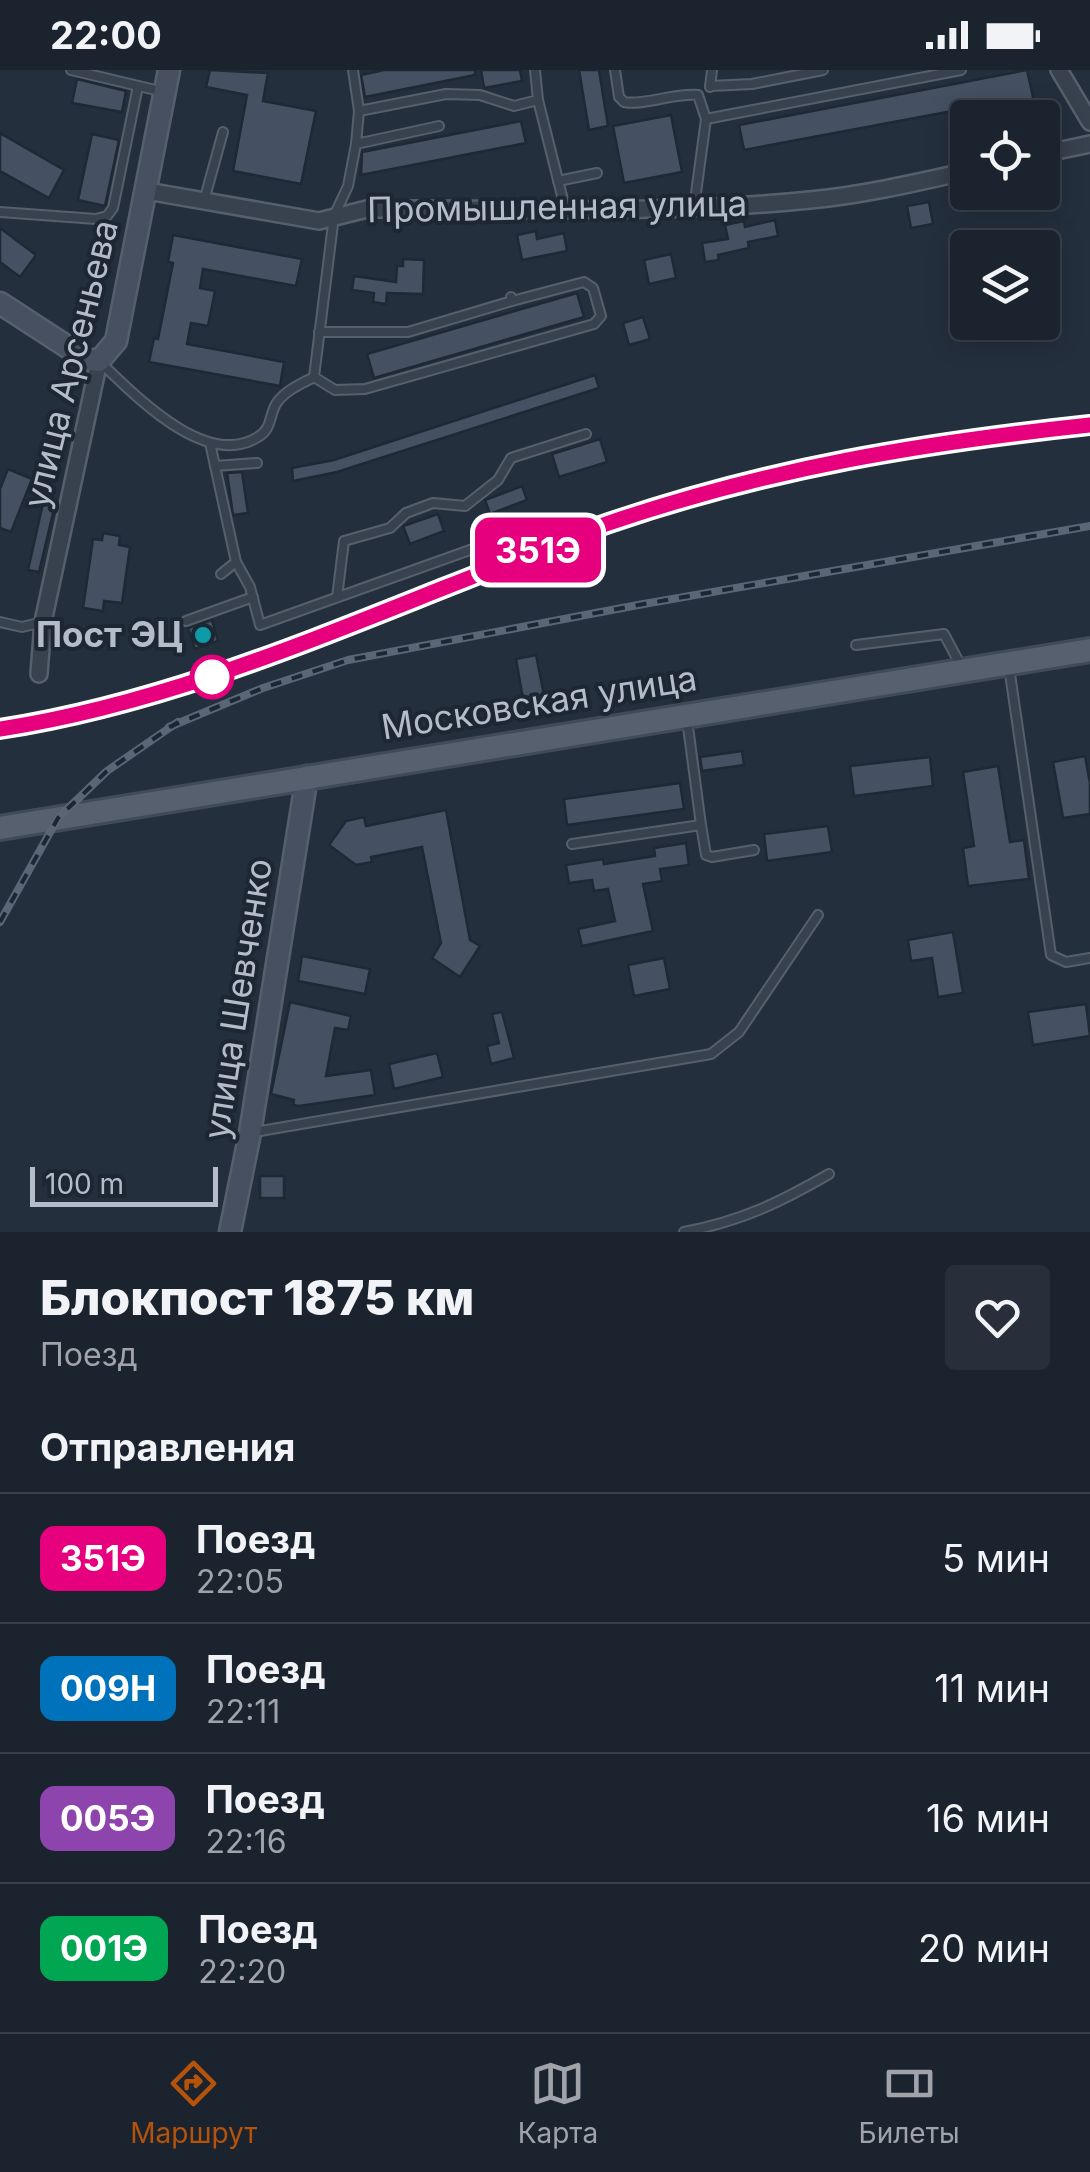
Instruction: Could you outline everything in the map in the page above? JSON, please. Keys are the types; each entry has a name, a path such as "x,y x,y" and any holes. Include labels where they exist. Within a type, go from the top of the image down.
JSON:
{"main road":[{"name":"улица Арсеньева","path":"100,361 116,341 168,70"},
{"path":"0,303 86,359 100,361"},
{"name":"Московская улица","path":"0,828 1090,650"},
{"name":"улица Шевченко","path":"230,1232 250,1133 308,776"}],"street":[{"path":"1059,70 1090,122"},
{"path":"1060,150 1090,144"},
{"name":"Промышленная улица","path":"147,191 319,221 367,209 694,208 873,192 950,175"},
{"name":"улица Арсеньева","path":"39,674 42,622 100,361"}],"lane":[{"path":"71,70 164,92"},
{"path":"314,377 334,216 348,186 356,144 359,111 353,70"},
{"path":"535,70 538,100 565,208"},
{"path":"614,70 619,97 632,104 676,94 698,95 710,86 752,84 823,70"},
{"path":"710,86 712,70"},
{"path":"706,119 961,70"},
{"path":"0,212 96,220 107,216 113,208 138,86"},
{"path":"359,111 446,94 480,95 514,106 538,100"},
{"path":"694,208 706,119 698,95"},
{"path":"356,144 439,126"},
{"path":"204,201 223,132"},
{"path":"558,182 597,173"},
{"path":"314,377 334,390 365,390 594,324 601,316 593,288 584,282 512,299 408,332 320,332"},
{"path":"100,361 158,414 210,443 242,444 260,437 270,426 275,405 285,394 314,377"},
{"path":"337,597 344,542 390,528 406,512 433,503 464,506 498,480 511,458 586,434"},
{"path":"210,443 236,562 253,597 260,625 537,526"},
{"path":"216,466 257,464"},
{"path":"221,574 236,562"},
{"path":"186,621 253,597"},
{"path":"0,622 22,627 42,622"},
{"path":"856,645 944,634 963,670"},
{"path":"1008,663 1051,955 1066,962 1090,958"},
{"path":"686,715 706,855 754,850"},
{"path":"572,844 701,825"},
{"path":"250,1133 711,1054 739,1032 818,915"},
{"path":"684,1232 728,1224 784,1200 829,1174"}],"building":[{"path":"210,70 268,73 263,101 316,111 301,184 233,171 247,95 206,87"},
{"path":"384,70 475,70 475,75 365,97 361,75"},
{"path":"481,70 520,70 522,81 484,88"},
{"path":"579,70 599,70 608,126 589,130"},
{"path":"1027,70 1034,100 950,100 950,111 744,150 739,125"},
{"path":"77,79 126,91 122,112 72,103"},
{"path":"671,115 682,172 624,183 613,126"},
{"path":"521,121 526,143 361,175 362,152"},
{"path":"0,133 64,170 49,198 0,171"},
{"path":"92,134 119,140 105,206 78,200"},
{"path":"929,202 933,224 911,228 907,206"},
{"path":"775,220 778,236 748,242 749,248 705,262 702,243 728,239 725,225 744,221 745,227"},
{"path":"0,228 36,255 20,277 0,262"},
{"path":"536,231 537,239 564,233 567,251 522,260 517,235"},
{"path":"173,235 302,259 296,286 203,269 200,288 215,291 208,326 191,323 187,344 284,362 280,386 149,362 154,338 158,339 173,263 168,262"},
{"path":"671,254 676,278 649,284 644,260"},
{"path":"403,259 424,260 423,294 387,293 386,304 373,302 374,293 352,290 354,276 396,282 397,266 403,266"},
{"path":"577,293 584,317 374,378 367,354"},
{"path":"643,317 650,339 629,345 623,323"},
{"path":"595,375 599,388 337,472 293,481 292,468 334,460"},
{"path":"600,439 607,462 559,477 552,454"},
{"path":"8,469 32,479 11,532 0,528 0,489"},
{"path":"242,472 248,513 233,515 227,473"},
{"path":"522,486 527,500 490,514 485,500"},
{"path":"43,503 55,505 39,572 28,570"},
{"path":"438,514 444,531 410,544 403,526"},
{"path":"103,533 120,536 119,545 130,547 122,603 104,601 103,611 83,608 93,539 102,540"},
{"name":"Пост ЭЦ","path":"212,620 218,641 195,649 188,628"},
{"path":"536,655 544,695 523,699 516,659"},
{"path":"742,751 744,765 702,771 700,757"},
{"path":"1085,756 1090,814 1063,818 1053,762"},
{"path":"930,757 933,786 854,796 850,766"},
{"path":"998,766 1010,842 1024,840 1029,879 968,886 963,848 974,846 963,772"},
{"path":"680,783 684,809 567,825 564,799"},
{"path":"446,810 470,940 480,946 460,977 432,958 441,943 422,847 371,857 372,862 356,865 329,845 346,821 364,817 366,826"},
{"path":"828,826 832,852 767,861 764,834"},
{"path":"686,843 689,865 660,869 662,881 643,884 653,931 582,946 578,929 615,921 608,889 594,891 592,880 569,883 566,865 655,856 654,848"},
{"path":"953,932 963,993 938,997 932,958 911,961 908,940"},
{"path":"302,956 370,969 365,994 298,981"},
{"path":"664,958 670,989 634,996 628,965"},
{"path":"290,1002 351,1016 348,1030 335,1028 326,1076 371,1070 375,1095 299,1106 293,1105 294,1100 271,1094"},
{"path":"1086,1004 1090,1036 1033,1045 1028,1012"},
{"path":"502,1012 514,1058 491,1064 487,1046 499,1043 492,1014"},
{"path":"437,1053 443,1077 394,1089 389,1064"},
{"path":"260,1176 284,1176 284,1198 260,1198"}],"railway":[{"path":"0,729 80,714 233,668 609,523 727,487 907,449 1090,425"},
{"path":"169,727 263,688 348,660 1090,526"},
{"path":"0,922 58,818 107,771 178,722"}],"train":[{"name":"351Э","path":"0,729 90,712 193,684 607,524 739,484 910,446 1090,425"}],"place":[{"name":"Пост ЭЦ","path":"203,635"}]}
